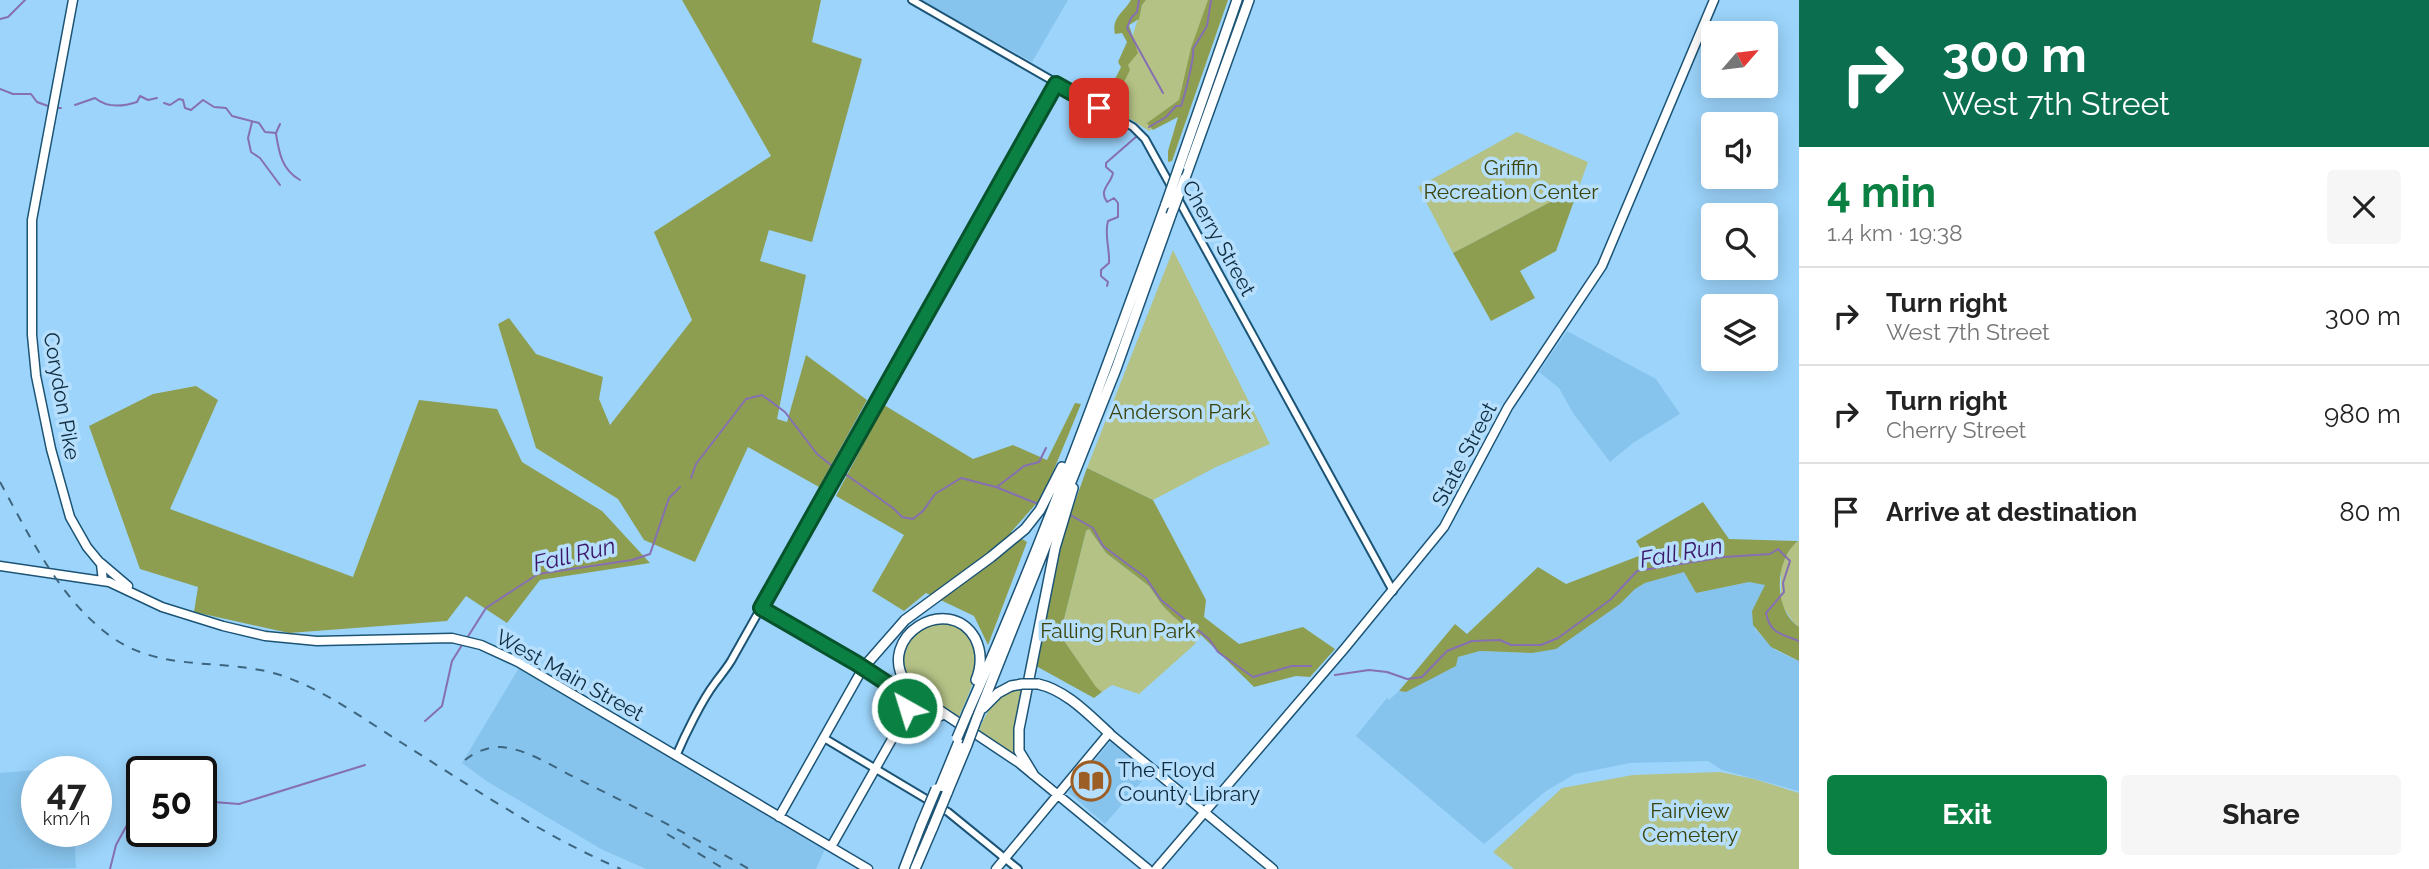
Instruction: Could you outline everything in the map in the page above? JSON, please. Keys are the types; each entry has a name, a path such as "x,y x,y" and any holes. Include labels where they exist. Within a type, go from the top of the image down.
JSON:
{"highway":[{"path":"973,714 991,660 1096,396 1237,0"},
{"path":"907,868 973,714 1044,535 1065,495 1116,369 1249,0"},
{"path":"863,668 905,620 1008,544 1032,521 1050,494 1081,422 1096,396"},
{"path":"1033,774 1019,751 1018,729 1055,548 1086,442"},
{"path":"905,695 895,666 908,635 926,622 946,619 966,628 976,640 981,656 979,672 967,703 973,714"},
{"path":"899,652 901,673 908,686 967,729"},
{"path":"973,714 998,693 1027,683 1038,684 1066,697 1110,733"}],"main road":[{"name":"Corydon Pike","path":"73,0 32,220 30,255 33,335 36,376 51,449 70,517 87,547 99,561 103,581"},
{"name":"State Street","path":"1156,869 1393,592 1444,527 1508,407 1602,265 1714,0"},
{"path":"99,561 137,595"},
{"name":"West Main Street","path":"0,566 103,581 183,614 265,636 317,641 452,638 481,645 518,662 868,869"},
{"path":"779,817 863,668 998,747 1148,869"},
{"path":"831,847 905,716 905,695"},
{"path":"996,869 1110,733 1273,869"}],"street":[{"name":"Cherry Street","path":"912,0 1133,127 1145,139 1393,592"},
{"path":"676,756 709,692 723,675 1056,84"},
{"path":"761,608 863,668"},
{"path":"824,738 959,820 1018,869"}],"shaded area":[{"path":"921,0 1068,0 1032,62"},
{"path":"1567,331 1656,379 1680,414 1633,443 1610,462 1573,413 1559,388 1539,372"},
{"path":"1684,571 1696,593 1749,582 1766,585 1752,611 1755,629 1775,650 1799,661 1799,791 1722,770 1708,761 1630,763 1575,774 1546,791 1484,844 1356,736 1387,698 1389,700 1399,691 1406,692 1458,657 1480,651 1532,653 1620,604 1645,583"},
{"path":"519,668 825,849 816,869 646,869 601,849 488,782 462,763"},
{"path":"1111,741 1149,773 1105,824 1068,792"},
{"path":"21,771 21,847 75,847 76,868 0,869 0,773"}],"green space":[{"path":"682,0 821,0 812,42 862,59 812,242 769,230 760,261 806,275 777,419 787,422 806,355 867,400 819,487 748,447 695,562 644,540 618,499 536,448 498,324 509,318 536,354 603,377 599,399 610,425 692,320 654,232 771,156"},
{"path":"1131,0 1146,0 1139,19 1129,25 1138,53 1128,65 1130,70 1120,90 1116,91 1115,79 1121,67 1118,62 1127,42 1122,33 1115,34 1114,28"},
{"path":"1144,0 1223,0 1188,104 1149,131 1110,106"},
{"path":"1208,0 1228,0 1172,161 1168,162 1168,151 1178,117 1153,130 1147,123 1179,100 1191,48"},
{"name":"Griffin Recreation Center","path":"1517,132 1588,162 1579,187 1453,253 1418,187"},
{"path":"1579,187 1556,251 1520,271 1535,298 1491,321 1453,253"},
{"name":"Anderson Park","path":"1173,250 1270,444 1216,467 1153,500 1087,468"},
{"path":"196,386 218,400 170,509 353,577 419,400 497,409 522,462 602,511 650,563 540,580 507,623 466,596 447,621 289,633 194,612 198,587 140,569 89,426 153,394"},
{"path":"1075,403 1081,404 1043,496 1011,532 1027,542 988,645 974,616 926,593 904,611 872,591 904,535 836,496 884,405 973,459 1013,445 1047,460"},
{"path":"1087,468 1153,500 1206,600 1204,617 1239,644 1303,627 1335,649 1310,677 1296,676 1254,687 1201,635 1189,630 1173,616 1149,586 1106,553 1089,529 1086,531 1060,635 1102,692 1094,698 1036,666 1060,544"},
{"path":"1703,502 1729,539 1798,541 1784,560 1780,585 1784,609 1799,627 1799,661 1771,647 1753,625 1752,611 1765,585 1749,582 1696,593 1684,572 1645,583 1635,589 1620,604 1556,649 1532,653 1480,651 1458,657 1456,666 1406,692 1399,691 1455,624 1467,634 1538,567 1566,584 1644,554 1636,541"},
{"name":"Falling Run Park","path":"1089,529 1106,553 1149,586 1162,605 1189,630 1201,635 1194,645 1139,694 1112,685 1102,692 1096,688 1060,635 1086,531"},
{"path":"1799,541 1799,627 1781,604 1781,565 1792,546"},
{"path":"945,622 958,626 970,636 977,658 973,683 959,717 913,687 904,671 904,652 913,635 928,624"},
{"path":"1023,688 1014,732 1018,759 979,730 995,703 1007,694"},
{"name":"Fairview Cemetery","path":"1720,772 1799,793 1799,869 1514,869 1493,852 1562,788 1633,775"}],"waterway":[{"path":"0,19 8,17 25,0"},
{"path":"1139,0 1137,12 1127,28 1163,93"},
{"path":"1149,127 1166,117 1176,106 1181,106 1193,49 1207,26 1211,0"},
{"path":"0,89 13,94 31,94 37,102 48,106"},
{"path":"75,105 95,98 115,106 137,102 140,96 148,100 157,98"},
{"path":"164,103 170,105 179,99 183,100 185,108 191,110 203,100 214,107 226,108 232,116 259,123 265,132 276,133 280,124"},
{"path":"252,122 248,138 251,152 260,158 280,185"},
{"path":"276,134 285,166 300,180"},
{"path":"1107,286 1108,282 1101,276 1101,270 1109,263 1107,226 1108,221 1118,217 1118,203 1114,198 1107,202 1105,198 1104,190 1113,173 1106,167 1106,163 1137,136"},
{"name":"Fall Run","path":"691,478 696,464 746,399 762,395 785,412 817,454 835,468"},
{"path":"997,487 1024,466 1039,462 1046,448"},
{"name":"Fall Run","path":"841,471 902,517 913,519 923,511 935,494 961,478 996,487 1038,504"},
{"name":"Fall Run","path":"467,638 486,608 538,574 632,560 650,554 669,498 680,487"},
{"name":"Fall Run","path":"1067,513 1093,528 1103,546 1146,578 1161,600 1209,639 1218,652 1253,677 1292,666 1311,666"},
{"name":"Fall Run","path":"1335,675 1369,670 1387,672 1407,679 1422,677 1447,651 1472,641 1500,640 1511,645 1541,645 1558,638 1610,600 1637,571 1724,557 1770,554 1778,549 1790,561 1783,583 1784,592 1766,613 1774,629 1799,641"},
{"name":"Fall Run","path":"425,721 442,706 452,661 462,645"},
{"name":"Fall Run","path":"217,802 239,804 365,765"},
{"name":"Fall Run","path":"110,869 116,845 126,827"}],"railway":[{"path":"0,482 58,582 88,617 125,645 167,659 255,669 310,687 537,827 621,869"},
{"path":"465,760 481,750 495,747 529,754 749,869"},
{"path":"667,834 724,869"}],"place":[{"name":"The Floyd County Library","path":"1091,781"}],"route":[{"path":"907,708 905,695 761,608 1056,84 1099,108"}]}
